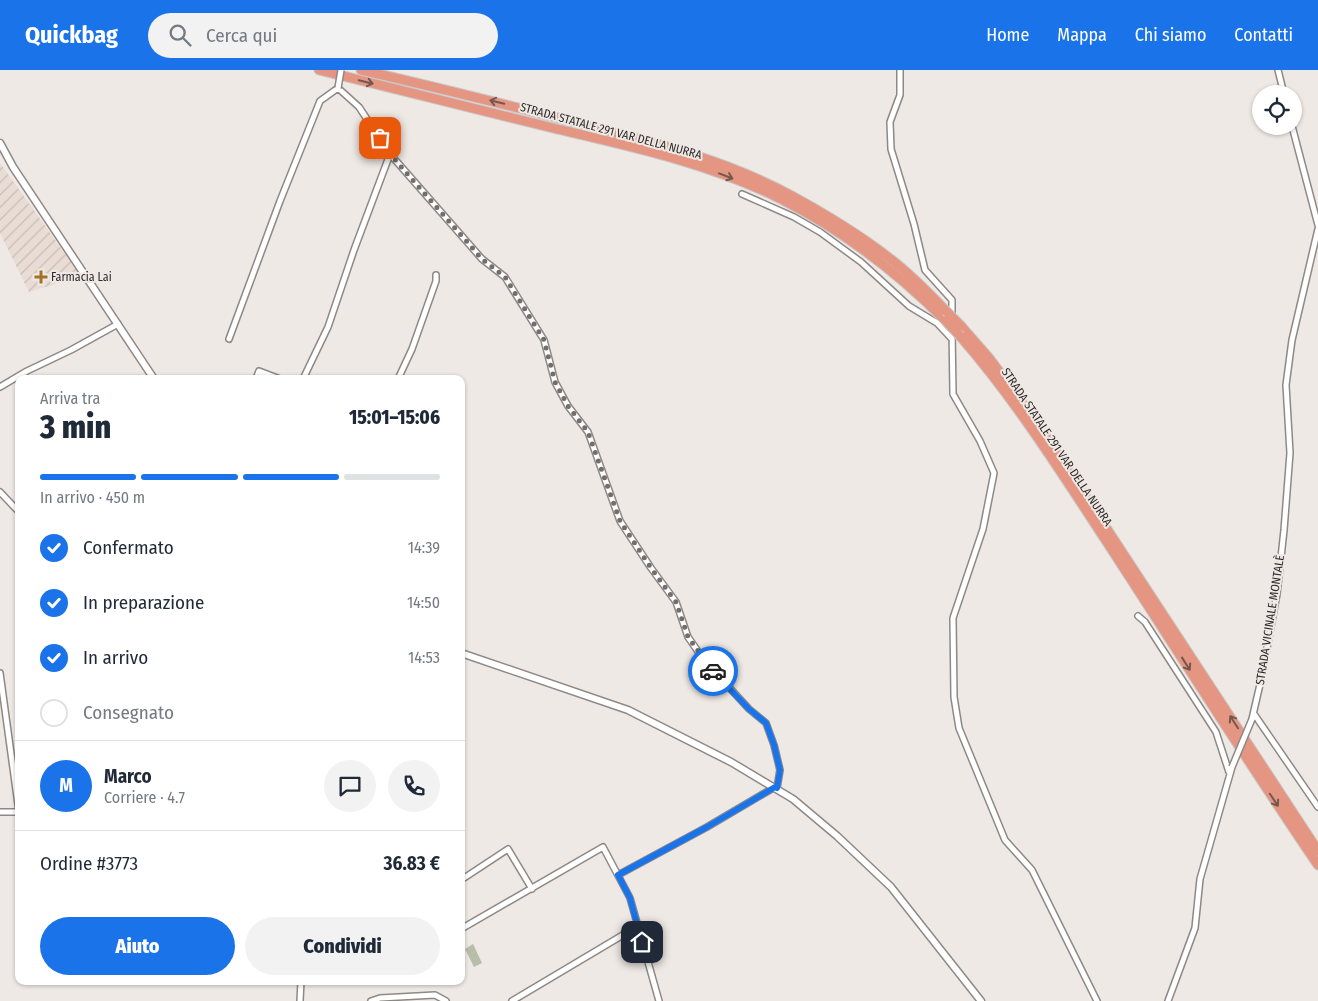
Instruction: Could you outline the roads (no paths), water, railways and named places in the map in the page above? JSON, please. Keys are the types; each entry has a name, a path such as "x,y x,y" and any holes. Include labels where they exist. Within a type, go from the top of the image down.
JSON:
{"highway":[{"name":"STRADA STATALE 291 VAR DELLA NURRA","path":"319,70 628,146 692,164 782,199 837,232 879,261 910,286 946,321 956,338 988,369 1042,442 1165,630 1256,774 1318,865"},
{"name":"STRADA STATALE 291 VAR DELLA NURRA","path":"361,70 445,89 630,136 710,160 792,196 840,224 888,257 961,326 989,358 1036,421 1318,851"}],"street":[{"path":"229,339 320,100 338,88 341,70"},
{"path":"900,70 900,95 890,122 891,149 914,224 924,270 952,300 956,338 954,394 980,441 994,473 983,528 953,618 954,697 960,728 1005,840 1032,870 1097,1001"},
{"path":"1278,70 1282,85"},
{"path":"338,88 359,107 390,154 482,259 505,277 544,340 555,382 568,406 588,432 620,521 676,602 688,637 704,660 749,709 766,723 774,745 780,770 776,788 618,875"},
{"path":"1294,135 1318,225"},
{"path":"0,143 13,167 151,375"},
{"path":"305,375 328,327 354,250 390,154"},
{"path":"742,194 794,217 820,232 861,262 909,306 937,323 956,338"},
{"name":"STRADA VICINALE MONTALÈ","path":"1168,1001 1195,928 1200,879 1231,770 1253,716 1277,594 1290,453 1286,385 1290,352 1315,251 1318,229"},
{"path":"400,375 412,349 436,281 436,275"},
{"path":"20,375 72,350 118,324"},
{"path":"258,375 259,371 270,375"},
{"path":"0,387 15,378"},
{"path":"0,492 15,508"},
{"path":"1138,616 1145,622 1216,732 1231,770"},
{"path":"465,653 628,710 731,762 793,799 837,836 891,888 981,1001"},
{"path":"0,673 15,783"},
{"path":"1253,716 1318,807"},
{"path":"0,819 1,813 15,812"},
{"path":"465,927 603,847 630,898 659,1001"},
{"path":"465,877 508,849 532,889"},
{"path":"512,1001 638,926"},
{"path":"300,1001 301,985"},
{"path":"371,1001 380,998 435,995 446,1001"}],"place":[{"name":"Farmacia Lai","path":"41,277"}]}
